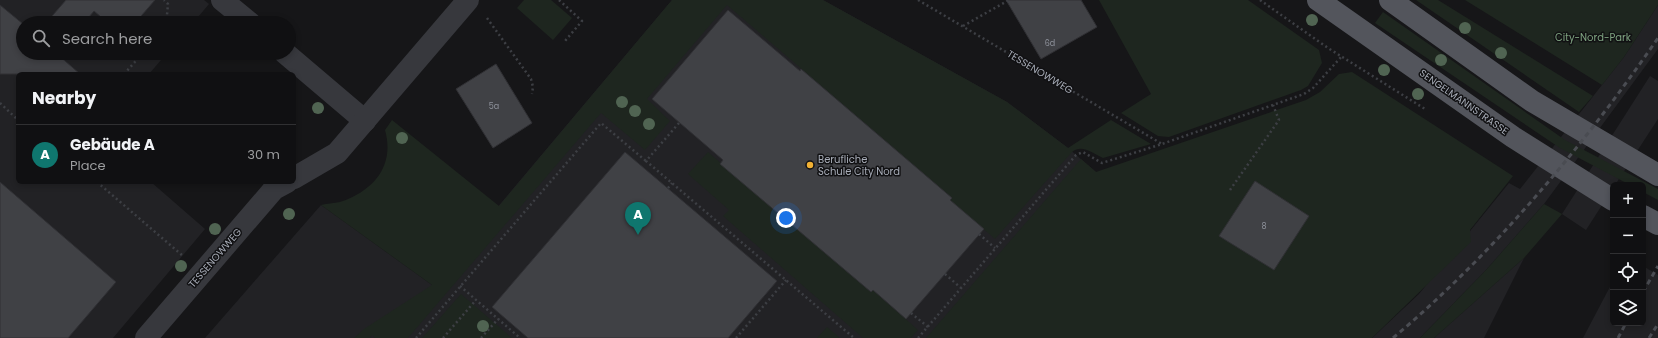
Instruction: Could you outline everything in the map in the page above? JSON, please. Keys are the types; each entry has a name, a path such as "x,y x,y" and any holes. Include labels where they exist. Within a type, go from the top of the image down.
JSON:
{"main road":[{"name":"SENGELMANNSTRASSE","path":"1318,0 1513,137 1610,198"},
{"path":"1390,0 1532,101 1658,175"},
{"path":"1646,218 1658,224"}],"street":[{"path":"222,0 241,16"},
{"path":"296,177 337,153 468,0"},
{"path":"293,60 365,121"},
{"name":"TESSENOWWEG","path":"146,338 274,189 283,184"}],"path":[{"path":"164,0 168,4 166,16"},
{"path":"468,0 485,15 531,79 533,86 532,94"},
{"path":"559,0 582,21 565,41"},
{"name":"TESSENOWWEG","path":"918,0 1162,144"},
{"path":"963,26 1009,0"},
{"path":"1260,0 1342,56 1427,111"},
{"path":"918,338 1076,155 1083,152 1102,163 1162,144 1304,94 1313,88 1342,56"},
{"path":"126,72 137,60"},
{"path":"0,103 16,118"},
{"path":"1230,190 1279,120 1274,105"},
{"path":"416,338 601,123 854,338"},
{"path":"646,161 679,123"},
{"path":"668,188 672,183"},
{"path":"99,184 203,273"},
{"path":"979,234 995,248"},
{"path":"945,274 961,288"},
{"path":"736,338 786,280"},
{"path":"460,286 520,338"},
{"path":"443,338 476,300"},
{"path":"911,314 928,327"},
{"path":"481,338 498,319"}],"shaded area":[{"path":"0,0 204,0 209,4 199,16 16,16 16,60 161,60 151,72 16,72 16,184 153,184 205,229 113,338 0,338"},
{"name":"Berufliche Schule City Nord","path":"672,0 823,0 1007,102 1068,148 1173,238 1067,338 205,338 321,205 432,285"},
{"path":"1658,5 1658,49 1544,204 1487,269 1420,338 1372,338 1419,294 1509,183 1520,189 1624,57"},
{"path":"1650,76 1658,81 1658,119 1617,182 1610,182 1610,193 1586,230 1562,214"},
{"path":"1524,258 1484,338 1434,338"},
{"path":"1646,268 1658,275 1658,338 1583,338 1610,287 1610,326 1646,326"}],"green space":[{"path":"524,0 551,0 572,18 553,40 517,8"},
{"path":"672,0 823,0 1007,102 1068,148 1111,120 1151,144 1103,158 1083,149 1072,152 995,239 950,200 952,198 727,5 647,99 670,121 645,150 601,113 408,338 375,338 372,335 370,338 354,338 364,329 432,285 321,205 339,202 359,194 375,180 381,172 385,162 387,142 385,130 392,120 499,206"},
{"path":"1099,0 1248,0 1319,50 1322,63 1308,86 1301,90 1169,137 1158,136 1121,113 1151,94"},
{"path":"1416,0 1438,0 1593,96 1579,112"},
{"name":"City-Nord-Park","path":"1465,0 1658,0 1658,5 1624,57 1602,85"},
{"path":"1383,12 1565,140 1645,182 1624,182 1560,148 1375,23"},
{"path":"1352,72 1513,176 1470,230 1471,242 1372,338 926,338 1081,159 1096,172 1306,100 1320,92 1339,74"},
{"path":"708,152 871,292 873,290 918,330 911,338 863,338 723,216 729,210 688,174"},
{"path":"1646,183 1658,189 1658,200 1646,194"},
{"path":"1544,204 1562,214 1524,258 1434,338 1420,338 1487,269"},
{"path":"461,294 512,338 422,338"},
{"path":"827,327 840,338 817,338"}],"building":[{"path":"66,0 155,0 141,16 100,16 94,11 90,16 52,16"},
{"path":"1006,0 1081,0 1097,27 1041,59"},
{"path":"0,5 16,18 16,60 64,60 78,72 16,72 16,74 0,74"},
{"path":"728,10 800,71 801,69 952,198 950,200 984,229 906,319 873,290 871,292 720,164 723,160 652,99"},
{"path":"496,64 532,123 493,148 456,89"},
{"path":"625,152 777,281 728,338 528,338 492,307"},
{"path":"1255,181 1309,216 1274,270 1219,236"},
{"path":"0,182 116,282 68,338 0,338"}],"railway":[{"path":"1393,338 1431,305 1467,270 1535,197 1568,159 1599,119 1658,38"},
{"path":"1644,290 1658,266"},
{"path":"1649,338 1658,324"},
{"path":"1618,338 1624,326"}],"place":[{"name":"Berufliche Schule City Nord","path":"810,165"},
{"name":"Gebäude A","path":"638,235"}]}
